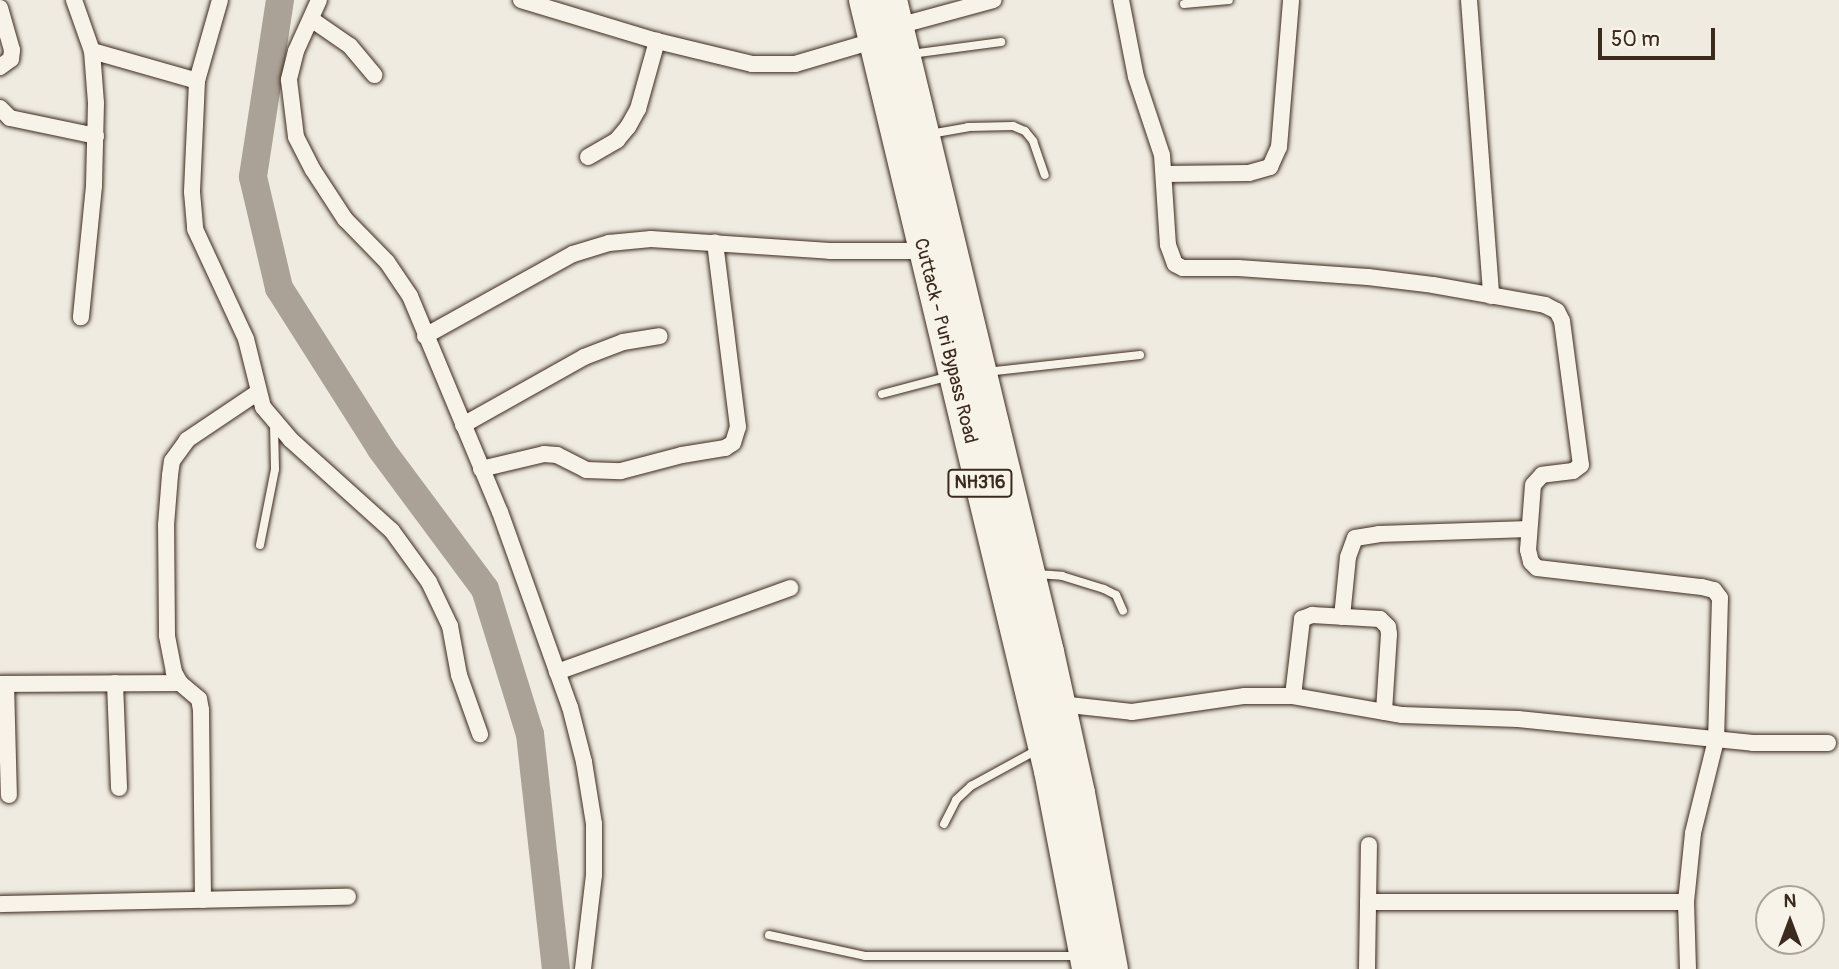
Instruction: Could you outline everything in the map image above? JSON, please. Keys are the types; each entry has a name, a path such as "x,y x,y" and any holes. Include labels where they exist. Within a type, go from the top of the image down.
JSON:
{"highway":[{"name":"Cuttack - Puri Bypass Road","path":"864,0 887,22 904,55 923,135 967,374 1086,962"},
{"name":"Cuttack - Puri Bypass Road","path":"887,22 922,251 967,374 1029,573 1060,704 1113,969"}],"street":[{"path":"74,0 92,51 96,136 81,317"},
{"path":"220,0 197,81 192,192 195,229 246,340 257,393 275,424 393,531 417,562 450,626 459,675 481,734"},
{"path":"319,0 296,51 289,80 296,137 313,170 345,219 387,262 410,296 481,469 557,672 584,762 594,824 594,875 583,969"},
{"path":"521,0 657,41 752,64 775,65 795,64 887,22 994,0"},
{"path":"1121,0 1136,77 1154,129 1165,174 1168,245 1175,264 1183,268 1238,268 1368,277 1545,305 1557,311 1562,321 1581,465 1573,471 1542,475 1533,485 1528,550 1531,562 1537,568 1714,590 1720,598 1716,740 1693,833 1686,902 1688,969"},
{"path":"1165,174 1249,173 1270,167 1279,147 1291,0"},
{"path":"1468,0 1491,296"},
{"path":"0,8 12,50 11,59 0,67"},
{"path":"312,19 350,46 374,75"},
{"path":"588,157 617,141 628,127 638,109 657,41"},
{"path":"92,51 197,81"},
{"path":"0,108 10,118 96,136"},
{"path":"425,336 573,254 609,243 651,239 831,251 922,251"},
{"path":"481,469 544,454 557,455 586,470 621,471 682,455 725,448 733,443 738,427 715,242"},
{"path":"463,425 584,357 622,342 660,336"},
{"path":"202,900 201,710 199,699 180,683 174,672 167,635 166,525 172,461 187,440 257,393"},
{"path":"1342,617 1348,557 1355,538 1379,534 1529,529"},
{"path":"557,672 790,588"},
{"path":"1293,696 1302,619 1312,615 1380,619 1388,627 1384,712"},
{"path":"115,683 119,788"},
{"path":"9,796 3,684 180,683"},
{"path":"1060,704 1132,712 1245,696 1293,696 1384,712 1518,719 1716,740 1828,743"},
{"path":"1367,969 1369,845"},
{"path":"0,904 348,897"},
{"path":"1368,902 1686,902"}],"lane":[{"path":"1184,4 1229,0"},
{"path":"904,55 1001,42"},
{"path":"923,135 968,127 1013,126 1025,131 1033,141 1045,175"},
{"path":"882,394 967,374 1140,355"},
{"path":"260,545 275,469 275,424"},
{"path":"1029,573 1087,582 1116,595 1123,611"},
{"path":"944,824 956,800 971,786 1043,747"},
{"path":"769,935 865,956 1086,962"}],"waterway":[{"path":"280,0 253,177 279,288 381,449 485,589 530,734 556,969"}]}
